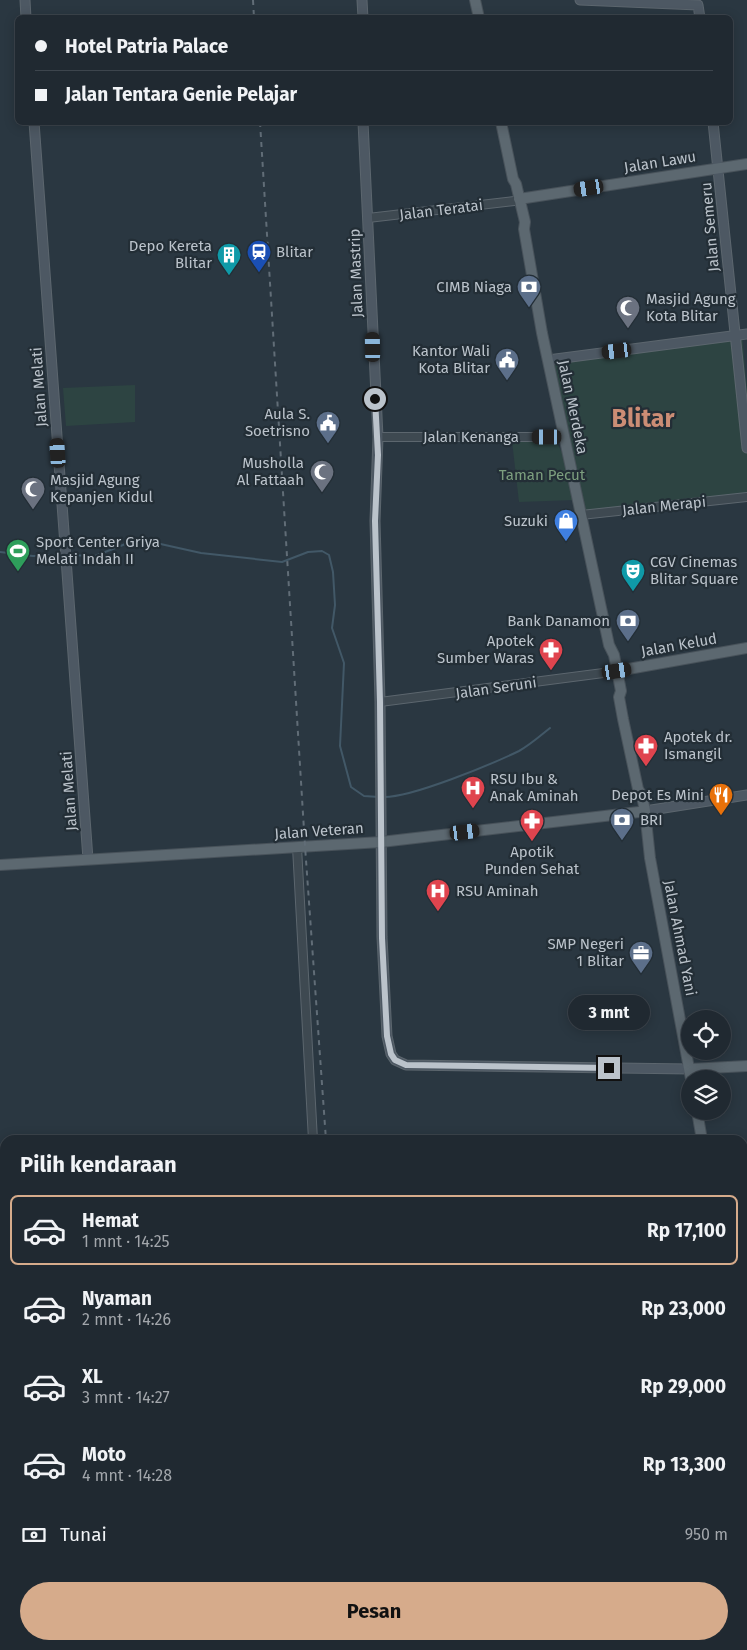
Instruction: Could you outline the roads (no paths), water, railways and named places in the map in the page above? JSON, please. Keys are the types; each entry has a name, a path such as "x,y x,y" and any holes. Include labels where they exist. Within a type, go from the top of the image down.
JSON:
{"main road":[{"path":"25,0 26,15"},
{"path":"362,0 362,15"},
{"path":"470,0 482,0"},
{"path":"475,0 478,15"},
{"path":"580,0 698,5 700,15"},
{"name":"Jalan Melati","path":"34,125 88,858"},
{"name":"Jalan Mastrip","path":"364,125 378,437 375,521 380,702 379,807 382,938 387,1036 391,1054 400,1063 406,1065 681,1074"},
{"name":"Jalan Merdeka","path":"502,125 513,179 516,184 517,200 525,222 524,229 563,437 614,671 621,691 619,697 638,789 642,796 642,811"},
{"name":"Jalan Semeru","path":"713,125 747,448"},
{"name":"Jalan Lawu","path":"517,200 747,164"},
{"path":"548,360 747,334"},
{"name":"Jalan Kelud","path":"614,671 747,648"},
{"path":"642,811 747,795"},
{"name":"Jalan Veteran","path":"0,865 88,858 381,842 642,811"},
{"name":"Jalan Ahmad Yani","path":"642,811 648,829 646,833 689,1070"},
{"path":"718,1070 747,1066"},
{"path":"699,1120 701,1135"}],"street":[{"name":"Jalan Teratai","path":"368,218 517,200"},
{"name":"Jalan Kenanga","path":"378,437 563,437"},
{"name":"Jalan Merapi","path":"581,515 747,497"},
{"name":"Jalan Seruni","path":"380,702 614,671"},
{"path":"297,847 305,964 313,1135"}],"waterway":[{"path":"68,555 95,556 133,541 147,541 201,553 282,562 308,552 322,551 329,555 333,572 335,605 332,628 344,663 340,746 351,787 364,796 379,797"},
{"path":"0,552 33,556 63,555"},
{"path":"383,797 412,792 490,764 523,749 550,728"}],"railway":[{"path":"253,0 254,15"},
{"path":"260,125 305,846 326,1135"}],"place":[{"name":"Blitar","path":"259,273"},
{"name":"Depo Kereta Blitar","path":"229,276"},
{"name":"CIMB Niaga","path":"529,308"},
{"name":"Masjid Agung Kota Blitar","path":"628,329"},
{"name":"Kantor Wali Kota Blitar","path":"507,381"},
{"name":"Aula S. Soetrisno","path":"328,444"},
{"name":"Musholla Al Fattaah","path":"322,493"},
{"name":"Masjid Agung Kepanjen Kidul","path":"33,510"},
{"name":"Suzuki","path":"566,542"},
{"name":"Sport Center Griya Melati Indah II","path":"18,572"},
{"name":"CGV Cinemas Blitar Square","path":"633,592"},
{"name":"Bank Danamon","path":"628,642"},
{"name":"Apotek Sumber Waras","path":"551,671"},
{"name":"Apotek dr. Ismangil","path":"646,767"},
{"name":"RSU Ibu & Anak Aminah","path":"473,809"},
{"name":"Depot Es Mini","path":"721,816"},
{"name":"BRI","path":"622,841"},
{"name":"Apotik Punden Sehat","path":"532,842"},
{"name":"RSU Aminah","path":"438,912"},
{"name":"SMP Negeri 1 Blitar","path":"641,974"}],"district":[{"name":"Blitar","path":"643,418"}],"park label":[{"name":"Taman Pecut","path":"542,475"}]}
